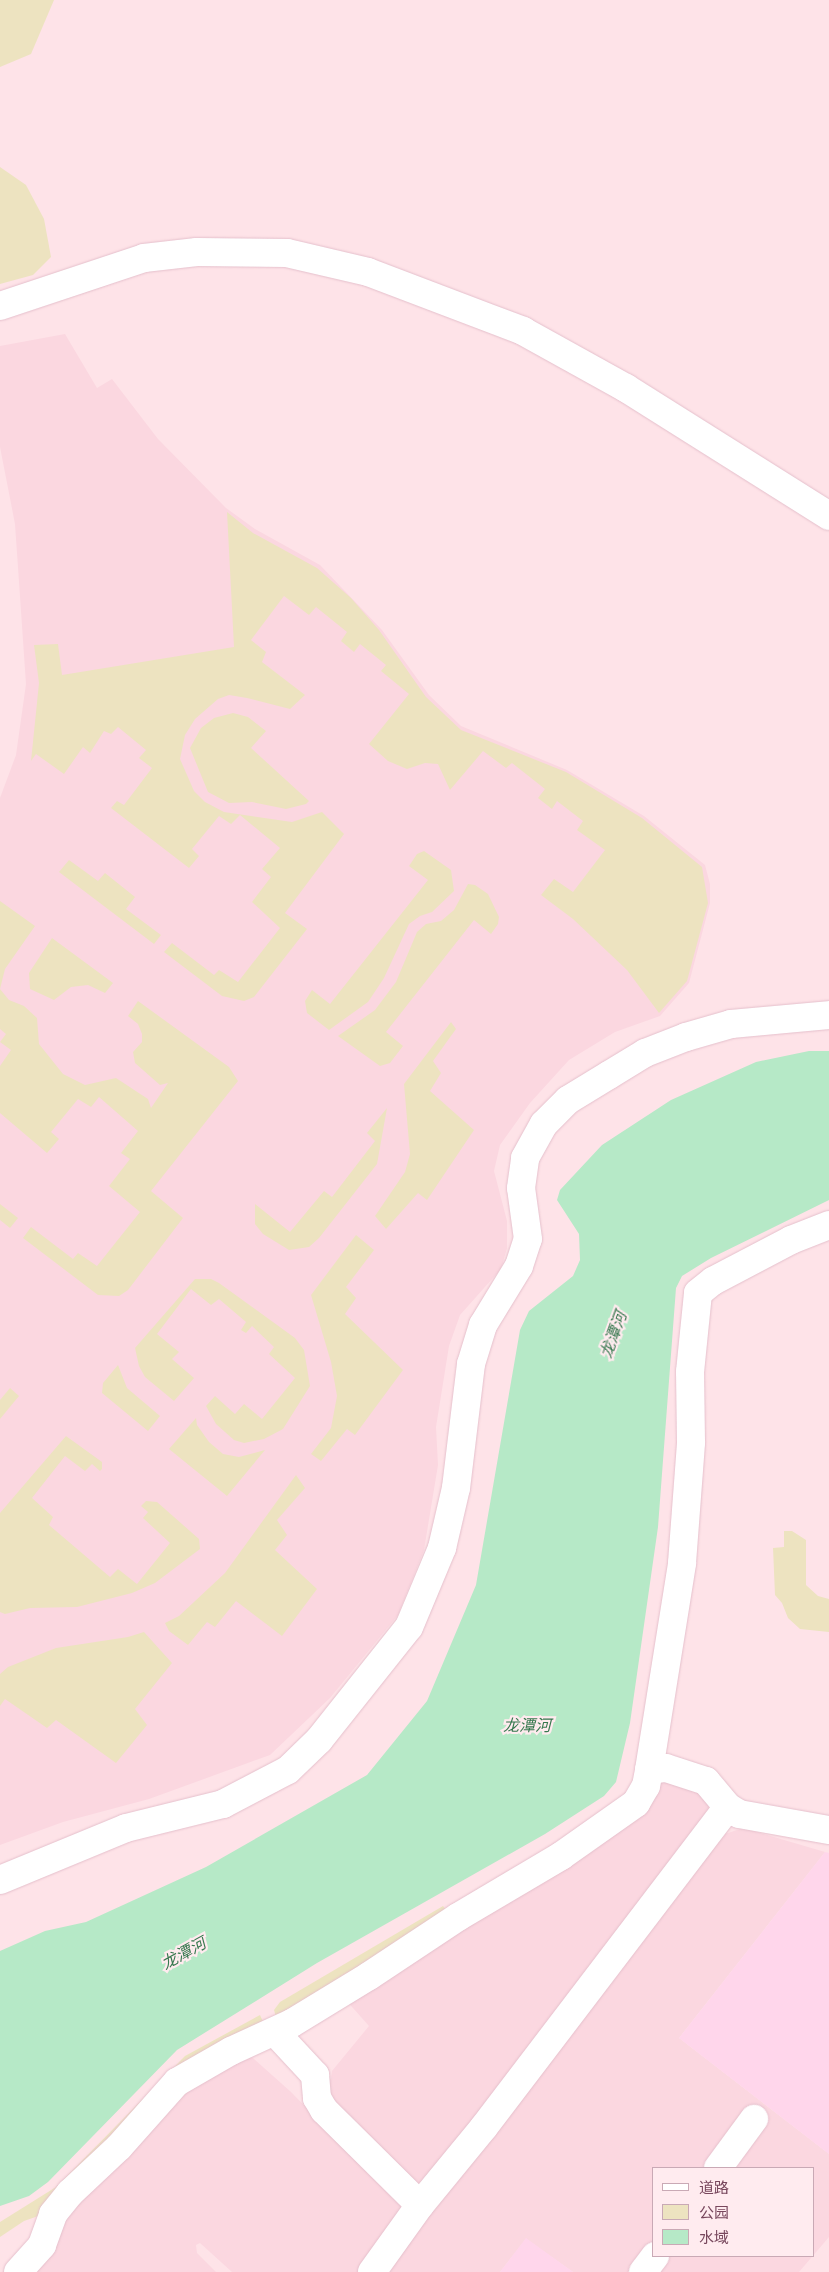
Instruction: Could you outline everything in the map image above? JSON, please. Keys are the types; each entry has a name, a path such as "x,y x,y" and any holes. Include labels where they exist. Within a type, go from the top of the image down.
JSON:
{"street":[{"path":"0,306 144,258 197,252 287,253 368,272 523,331 626,388 829,516"},
{"path":"0,1880 126,1828 223,1804 288,1770 319,1740 409,1627 442,1548 456,1488 470,1364 483,1325 519,1266 528,1239 521,1188 525,1158 544,1124 568,1100 645,1053 678,1040 731,1024 829,1015"},
{"path":"18,2272 42,2245 53,2214 70,2193 119,2147 177,2082 231,2050 275,2032 592,1836 636,1804 646,1786 676,1609 687,1518 690,1372 698,1292 713,1281 791,1240 829,1225"},
{"path":"649,1770 666,1768 706,1781 728,1807 740,1814 829,1830"},
{"path":"372,2272 420,2205 484,2127 728,1807"},
{"path":"275,2032 315,2075 317,2098 324,2110 420,2205"},
{"path":"719,2167 754,2119"},
{"path":"643,2272 654,2257"}],"shaded area":[{"path":"65,334 97,388 112,379 158,439 226,508 255,529 320,565 382,630 429,695 461,726 567,770 644,816 705,865 710,884 710,903 689,983 660,1016 615,1032 569,1060 530,1103 500,1145 494,1171 507,1221 507,1248 501,1269 460,1315 449,1346 436,1427 438,1465 424,1550 398,1615 330,1698 270,1755 149,1799 63,1822 0,1845 0,798 16,755 26,684 15,524 0,447 0,346"},
{"path":"662,1773 709,1798 708,1816 420,2190 322,2089 331,2079 332,2071 369,2026 345,1999"},
{"path":"743,1828 825,1852 679,2038 829,2154 829,2237 814,2255 814,2167 652,2167 652,2257 812,2257 799,2272 573,2272 526,2239 500,2272 377,2272 719,1836"},
{"path":"825,1852 829,1853 829,2154 679,2038"},
{"path":"237,2054 253,2058 291,2092 401,2205 401,2213 361,2272 232,2272 200,2243 196,2245 197,2253 216,2272 33,2272 55,2221 178,2085"},
{"path":"526,2238 573,2272 500,2272"}],"green space":[{"path":"0,0 54,0 31,54 0,67"},
{"path":"0,167 26,185 44,219 51,257 33,275 0,284"},
{"path":"227,512 253,533 317,568 351,598 379,630 426,697 461,730 566,772 642,818 702,867 708,903 687,981 659,1013 627,970 573,919 541,895 554,879 573,892 605,850 577,830 583,821 557,801 552,809 538,798 545,789 512,763 506,768 483,751 450,790 438,764 425,763 407,769 388,761 369,744 409,694 381,671 386,665 360,644 354,652 341,641 347,632 316,607 309,615 284,596 251,640 266,652 262,662 305,695 290,709 229,695 218,699 195,719 185,735 180,759 194,791 205,802 224,812 292,822 322,812 344,834 285,913 307,929 254,997 244,1001 222,996 164,952 172,943 214,975 219,970 238,982 280,928 252,902 271,877 262,869 280,848 240,815 231,824 219,816 192,849 199,856 189,868 111,808 117,801 124,805 152,768 139,758 146,750 118,727 111,734 104,731 90,753 83,747 64,774 36,754 31,761 39,683 34,645 58,644 62,675 234,647"},
{"path":"233,713 248,717 266,731 251,748 309,801 306,804 286,809 252,802 229,803 208,792 190,748 201,728 214,718"},
{"path":"424,851 451,870 454,891 432,912 420,916 409,924 384,978 368,1002 329,1030 307,1013 305,1001 312,990 330,1004 428,880 409,866 417,854"},
{"path":"69,860 98,881 105,873 135,897 126,909 161,935 154,944 59,872"},
{"path":"468,884 475,885 488,894 499,917 498,924 491,934 474,920 386,1032 403,1046 390,1063 380,1066 338,1036 375,1010 396,982 417,932 426,924 441,921 454,910"},
{"path":"0,901 35,926 5,969 0,989"},
{"path":"52,938 113,983 105,993 88,985 71,987 54,1000 30,989 29,973"},
{"path":"0,989 9,1000 24,1006 37,1018 39,1044 63,1074 85,1085 116,1078 148,1099 151,1108 168,1083 160,1085 135,1063 133,1052 142,1042 142,1034 138,1024 128,1016 138,1001 229,1067 238,1081 151,1191 183,1218 128,1290 119,1296 98,1295 23,1238 31,1227 73,1259 78,1253 97,1266 140,1212 109,1186 130,1159 121,1153 138,1131 99,1097 91,1107 78,1099 51,1132 59,1139 47,1153 0,1113 0,1066 11,1050 0,1042 6,1034 0,1029"},
{"path":"451,1022 456,1029 433,1061 441,1073 430,1091 474,1130 427,1200 418,1193 386,1229 375,1216 405,1172 410,1154 404,1084"},
{"path":"387,1108 377,1164 319,1238 309,1247 289,1250 263,1234 255,1224 255,1204 290,1232 324,1191 332,1197 375,1141 367,1133"},
{"path":"0,1204 18,1218 10,1228 0,1220"},
{"path":"356,1235 374,1250 346,1287 356,1298 345,1314 403,1370 355,1435 347,1429 321,1461 311,1454 331,1428 337,1396 331,1362 311,1295"},
{"path":"195,1279 211,1279 219,1283 295,1338 304,1350 310,1386 283,1429 264,1439 244,1443 234,1440 216,1424 206,1406 215,1396 235,1414 244,1404 262,1419 295,1378 269,1354 274,1347 252,1326 246,1333 241,1330 246,1322 219,1299 211,1305 191,1289 157,1334 179,1352 172,1359 194,1378 174,1401 145,1377 139,1366 135,1348"},
{"path":"118,1365 127,1388 160,1416 148,1431 102,1393 103,1383"},
{"path":"10,1388 19,1396 0,1419 0,1400"},
{"path":"196,1418 197,1425 209,1442 223,1454 239,1457 265,1450 227,1496 169,1449"},
{"path":"66,1436 102,1462 102,1469 100,1471 92,1464 85,1471 65,1456 32,1498 53,1517 49,1525 110,1577 118,1569 137,1584 170,1543 143,1518 148,1512 141,1506 146,1501 157,1502 199,1539 200,1549 155,1583 132,1593 77,1607 30,1608 5,1614 0,1612 0,1513"},
{"path":"296,1475 305,1488 277,1520 287,1535 275,1550 317,1589 282,1636 236,1601 215,1627 207,1622 188,1645 169,1631 165,1623 179,1616 225,1573"},
{"path":"784,1531 792,1531 806,1540 806,1585 818,1596 829,1599 829,1632 800,1629 788,1618 782,1603 775,1595 773,1548 784,1547"},
{"path":"144,1632 172,1663 135,1709 147,1725 116,1763 56,1720 47,1728 5,1699 0,1706 0,1674 8,1667 56,1648 128,1637"},
{"path":"443,1906 451,1916 276,2017 274,2010 280,2002"},
{"path":"260,2015 265,2026 44,2214 24,2221 0,2237 0,2222 56,2187 185,2056"}],"water":[{"name":"龙潭河","path":"809,1051 829,1051 829,1200 711,1258 682,1276 676,1288 658,1527 630,1723 616,1782 604,1796 545,1834 317,1963 177,2050 48,2182 29,2196 0,2206 0,1951 45,1931 86,1922 206,1867 367,1775 427,1701 476,1585 520,1330 529,1311 573,1276 580,1260 579,1234 557,1200 560,1190 602,1145 671,1100 756,1062"}]}
